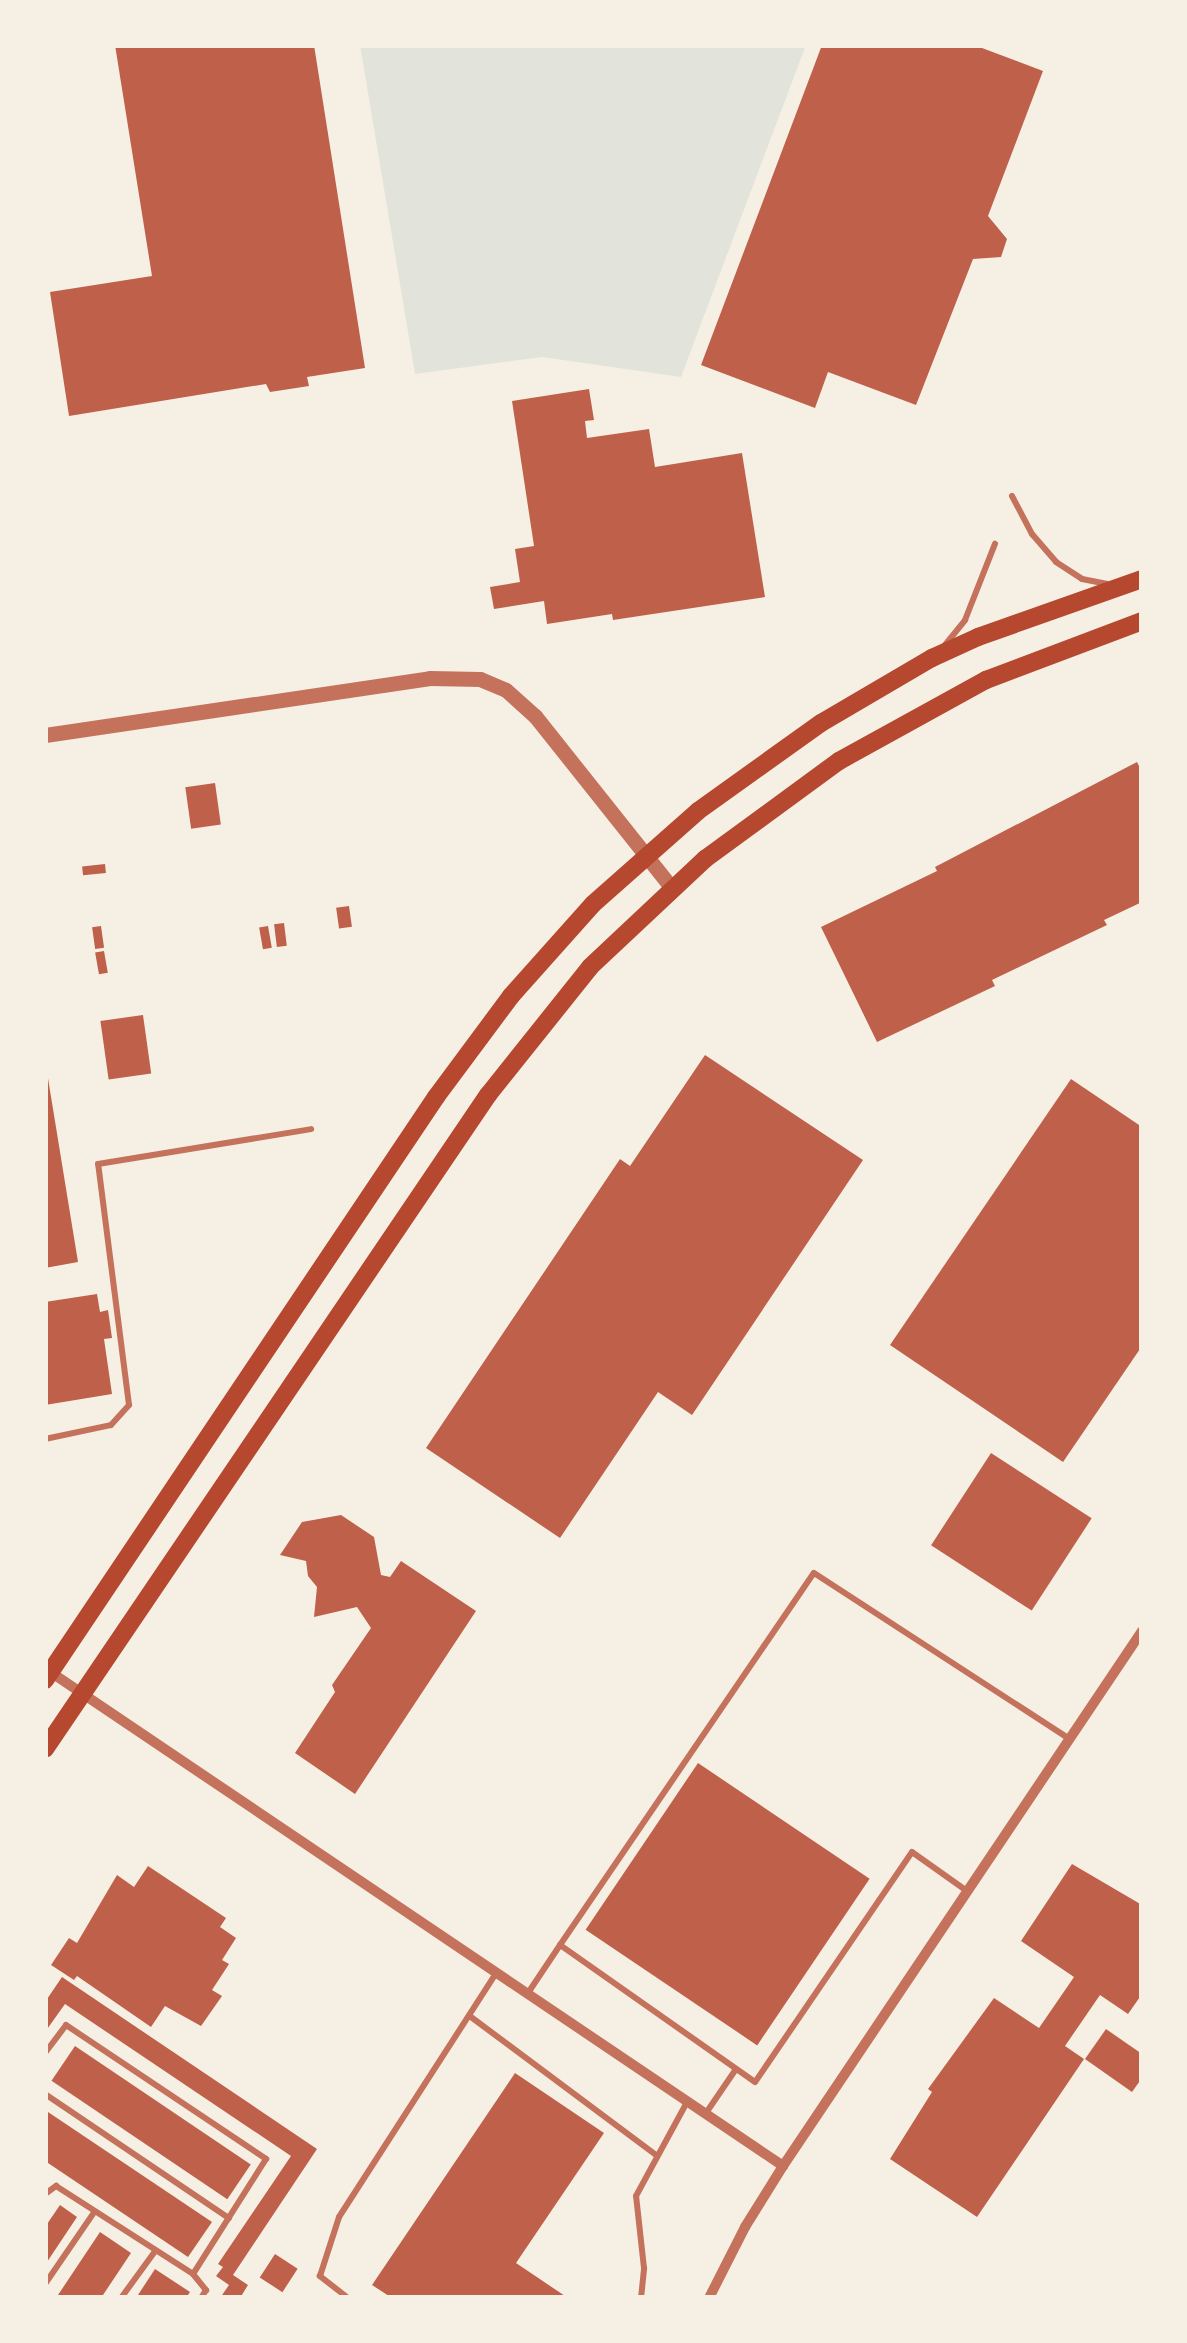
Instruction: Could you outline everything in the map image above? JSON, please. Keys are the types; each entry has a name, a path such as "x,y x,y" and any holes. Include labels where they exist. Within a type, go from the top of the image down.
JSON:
{"main road":[{"path":"47,1674 447,1080 547,953 645,855 754,768 932,658 1009,624 1142,579"},
{"path":"45,1749 488,1095 590,967 672,888 793,792 904,722 986,680 1142,621"}],"street":[{"path":"45,735 430,678 480,678 506,690 535,716 672,888"},
{"path":"709,2298 745,2227 783,2166 1142,1630"},
{"path":"47,1674 783,2166"}],"lane":[{"path":"1012,496 1032,534 1056,562 1082,579 1119,586"},
{"path":"932,658 965,620 995,544"},
{"path":"45,1438 111,1426 129,1405 98,1164 310,1130"},
{"path":"528,1993 814,1573 1070,1740"},
{"path":"560,1945 755,2082 912,1852 968,1891"},
{"path":"348,2298 320,2276 339,2217 471,2017 496,1971"},
{"path":"471,2017 656,2155"},
{"path":"45,2053 66,2025 266,2160 193,2274"},
{"path":"705,2113 736,2068"},
{"path":"45,2094 228,2218"},
{"path":"641,2298 644,2268 636,2196 687,2101"},
{"path":"45,2194 56,2186 193,2274 206,2290 201,2298"},
{"path":"45,2284 95,2211"},
{"path":"121,2298 156,2250"}],"shaded area":[{"path":"360,45 806,45 681,377 542,357 415,374"}],"building":[{"path":"115,45 314,45 365,368 307,377 309,386 270,392 266,384 69,416 50,292 152,276"},
{"path":"822,45 974,45 1043,71 988,216 1007,239 1001,257 973,259 916,405 828,372 815,408 701,365"},
{"path":"589,389 594,420 585,421 587,438 649,429 655,467 742,453 765,597 613,620 612,614 547,624 544,601 494,609 490,587 520,582 515,549 534,546 512,401"},
{"path":"1137,762 1142,772 1142,902 1104,920 1107,925 992,980 995,986 877,1042 821,927 937,871 935,867"},
{"path":"215,783 221,825 191,829 185,787"},
{"path":"105,864 106,873 83,875 82,866"},
{"path":"349,906 352,927 339,929 336,908"},
{"path":"284,923 287,946 277,947 274,924"},
{"path":"101,926 104,948 95,949 92,927"},
{"path":"268,926 272,948 263,949 259,928"},
{"path":"104,951 108,973 99,974 95,953"},
{"path":"143,1015 151,1073 109,1079 100,1021"},
{"path":"705,1055 863,1160 692,1415 658,1392 560,1538 426,1448 620,1159 630,1166"},
{"path":"45,1060 78,1262 45,1268"},
{"path":"1071,1079 1142,1127 1142,1346 1063,1462 890,1345"},
{"path":"97,1294 100,1312 108,1310 112,1338 104,1339 112,1394 45,1405 45,1302"},
{"path":"991,1453 1092,1518 1032,1611 931,1545"},
{"path":"341,1515 374,1537 381,1575 390,1577 401,1561 476,1611 355,1794 295,1753 335,1692 332,1685 371,1628 357,1607 314,1617 317,1587 308,1576 306,1561 280,1555 302,1522"},
{"path":"698,1763 870,1879 757,2045 586,1930"},
{"path":"1072,1864 1142,1905 1142,1994 1128,2014 1100,1995 1065,2046 1084,2059 977,2217 890,2159 932,2092 928,2089 994,1998 1039,2028 1074,1977 1021,1941"},
{"path":"148,1866 226,1918 220,1927 236,1938 222,1960 229,1964 212,1990 222,1996 201,2026 165,2006 151,2027 77,1976 74,1980 51,1965 69,1938 77,1943 117,1875 134,1887"},
{"path":"62,1977 317,2149 233,2275 248,2285 240,2298 220,2298 229,2285 216,2276 223,2267 218,2264 291,2156 65,2004 45,2032 45,2002"},
{"path":"1106,2029 1142,2054 1142,2078 1132,2092 1085,2059"},
{"path":"75,2046 251,2165 227,2199 52,2081"},
{"path":"515,2073 604,2133 516,2263 568,2298 392,2298 372,2285"},
{"path":"45,2110 212,2222 188,2257 45,2161"},
{"path":"60,2205 77,2217 45,2265 45,2227"},
{"path":"100,2232 131,2253 101,2298 56,2298"},
{"path":"275,2254 298,2269 282,2292 260,2277"},
{"path":"155,2269 190,2292 186,2298 136,2298"}]}
